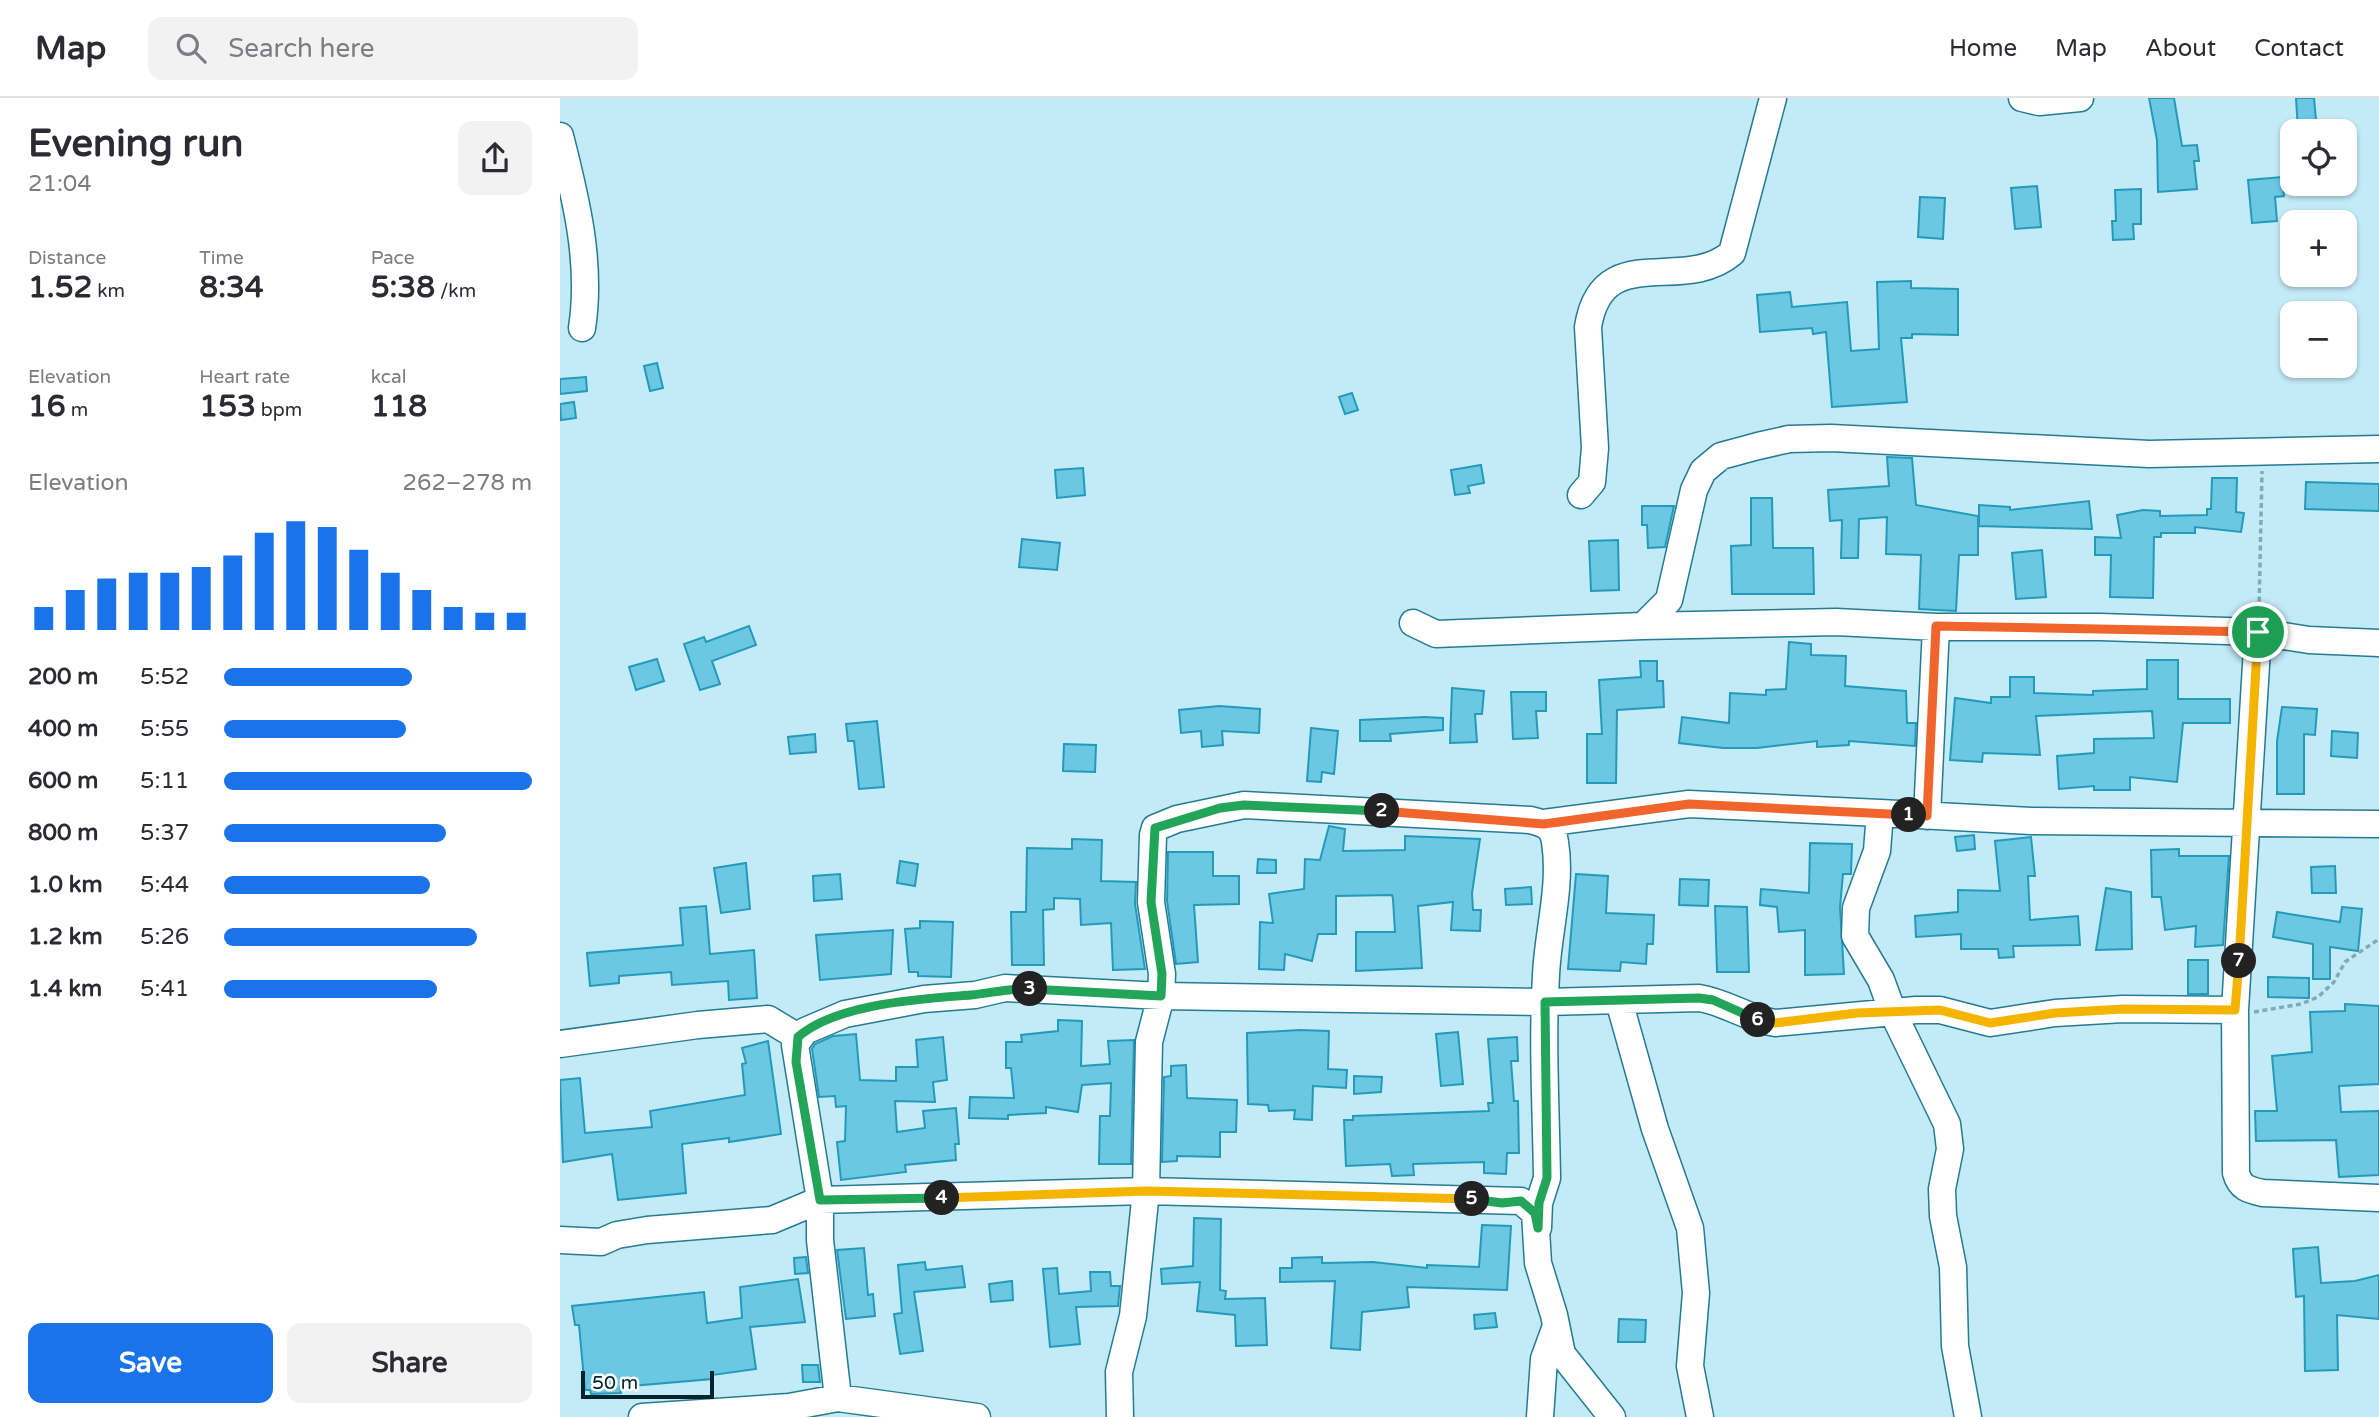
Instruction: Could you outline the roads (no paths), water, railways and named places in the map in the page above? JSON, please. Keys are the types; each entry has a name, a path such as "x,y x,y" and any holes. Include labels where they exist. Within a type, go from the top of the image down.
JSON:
{"street":[{"path":"1581,495 1592,482 1595,448 1588,327 1591,309 1601,289 1625,275 1692,271 1720,264 1731,253 1773,98"},
{"path":"2022,98 2039,102 2080,98"},
{"path":"560,136 582,233 587,294 582,328"},
{"path":"1643,626 1669,600 1694,490 1703,471 1721,456 1758,446 1789,439 1831,438 1961,447 2149,454 2379,449"},
{"path":"1413,622 1436,634 1836,622 2258,632 2309,640 2379,643"},
{"path":"1927,816 1936,626"},
{"path":"2258,632 2249,823 2235,1010 2238,1182 2246,1189 2263,1193 2379,1198"},
{"path":"1544,824 1689,804 2031,821 2379,827"},
{"path":"1120,1417 1119,1372 1133,1316 1146,1191 1149,1042 1161,996 1162,974 1151,902 1153,835 1160,825 1220,808 1244,805 1530,820 1551,829 1555,841 1557,881 1545,1002 1547,1178 1539,1203 1538,1263 1562,1354 1612,1417"},
{"path":"1880,813 1877,850 1856,908 1855,936 1881,980 1893,1013 1947,1124 1951,1138 1942,1203 1953,1267 1955,1346 1968,1417"},
{"path":"798,1037 845,1014 924,999 975,995 1005,988 1161,996 1545,1002 1699,998 1713,1000 1755,1020 1775,1023 1857,1013 1940,1010 1990,1023 2055,1013 2123,1009 2235,1010"},
{"path":"1619,1001 1655,1129 1690,1228 1696,1293 1690,1366 1700,1417"},
{"path":"560,1044 698,1024 768,1019 798,1037"},
{"path":"798,1037 796,1062 820,1200 820,1240 838,1398"},
{"path":"560,1240 601,1242 617,1235 647,1230 772,1220 820,1200 1146,1191 1521,1201 1535,1213 1538,1228"},
{"path":"1540,1417 1544,1359 1556,1326"},
{"path":"642,1417 789,1406 838,1398 977,1417"}]}
